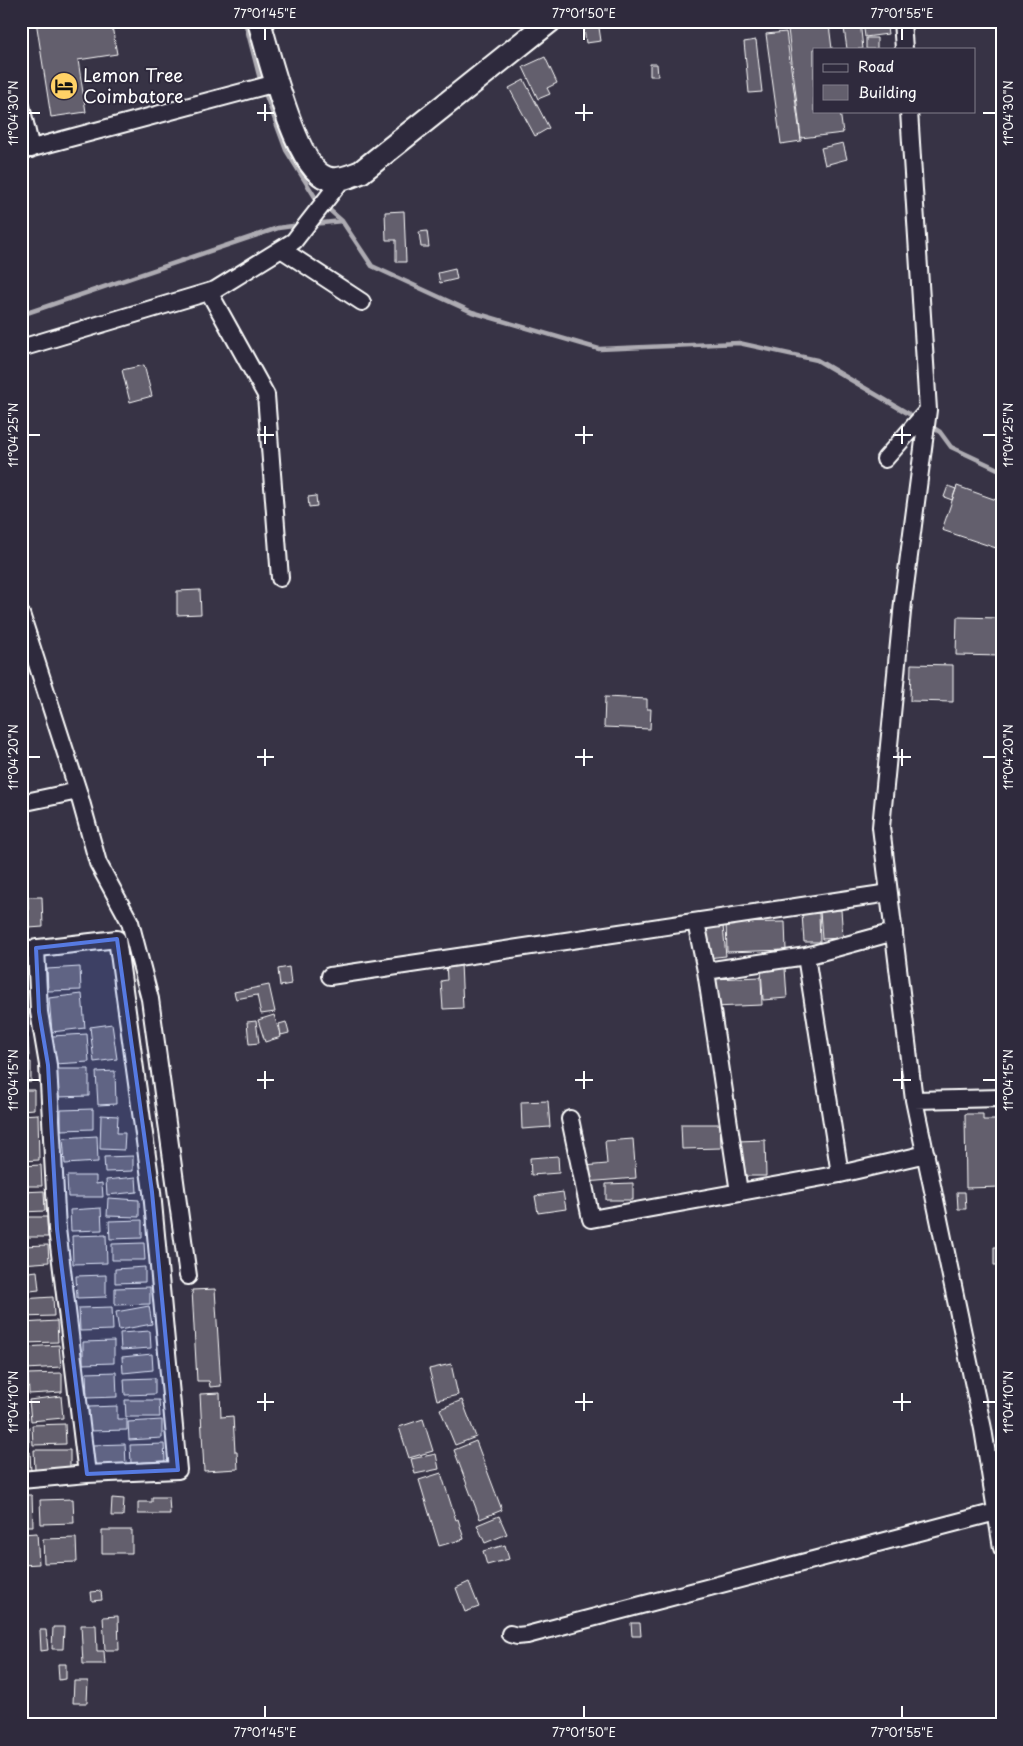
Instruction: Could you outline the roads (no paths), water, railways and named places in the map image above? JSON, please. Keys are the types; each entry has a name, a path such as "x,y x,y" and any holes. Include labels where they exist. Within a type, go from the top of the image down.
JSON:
{"main road":[{"path":"259,21 267,86 315,172 338,185 360,172 550,21"}],"street":[{"path":"902,21 904,48"},
{"path":"21,106 26,150 267,86"},
{"path":"909,112 927,410 903,602 881,827 914,1100 983,1429 1002,1548"},
{"path":"21,348 215,290 288,245 338,185"},
{"path":"288,245 362,302"},
{"path":"209,292 266,395 280,578"},
{"path":"885,459 927,410"},
{"path":"21,614 78,791 98,863 130,922 150,999 188,1276"},
{"path":"21,803 78,791"},
{"path":"330,976 889,892"},
{"path":"696,922 706,971 739,1192"},
{"path":"706,971 806,956 894,932"},
{"path":"21,1480 87,1474 178,1470 152,1192 117,939 28,949 48,1066 57,1229 87,1474"},
{"path":"806,956 840,1174"},
{"path":"914,1100 1002,1098"},
{"path":"570,1119 590,1219 840,1174 926,1154"},
{"path":"510,1634 517,1636 526,1635 996,1512"}],"waterway":[{"path":"245,21 261,83"},
{"path":"264,90 286,150 315,197 342,221"},
{"path":"313,224 342,221 372,266 472,312 599,349 739,343 817,360 916,418"},
{"path":"21,315 278,228 300,225"},
{"path":"929,425 940,432 951,447 1002,471"}],"place":[{"name":"Lemon Tree Coimbatore","path":"64,86"}]}
